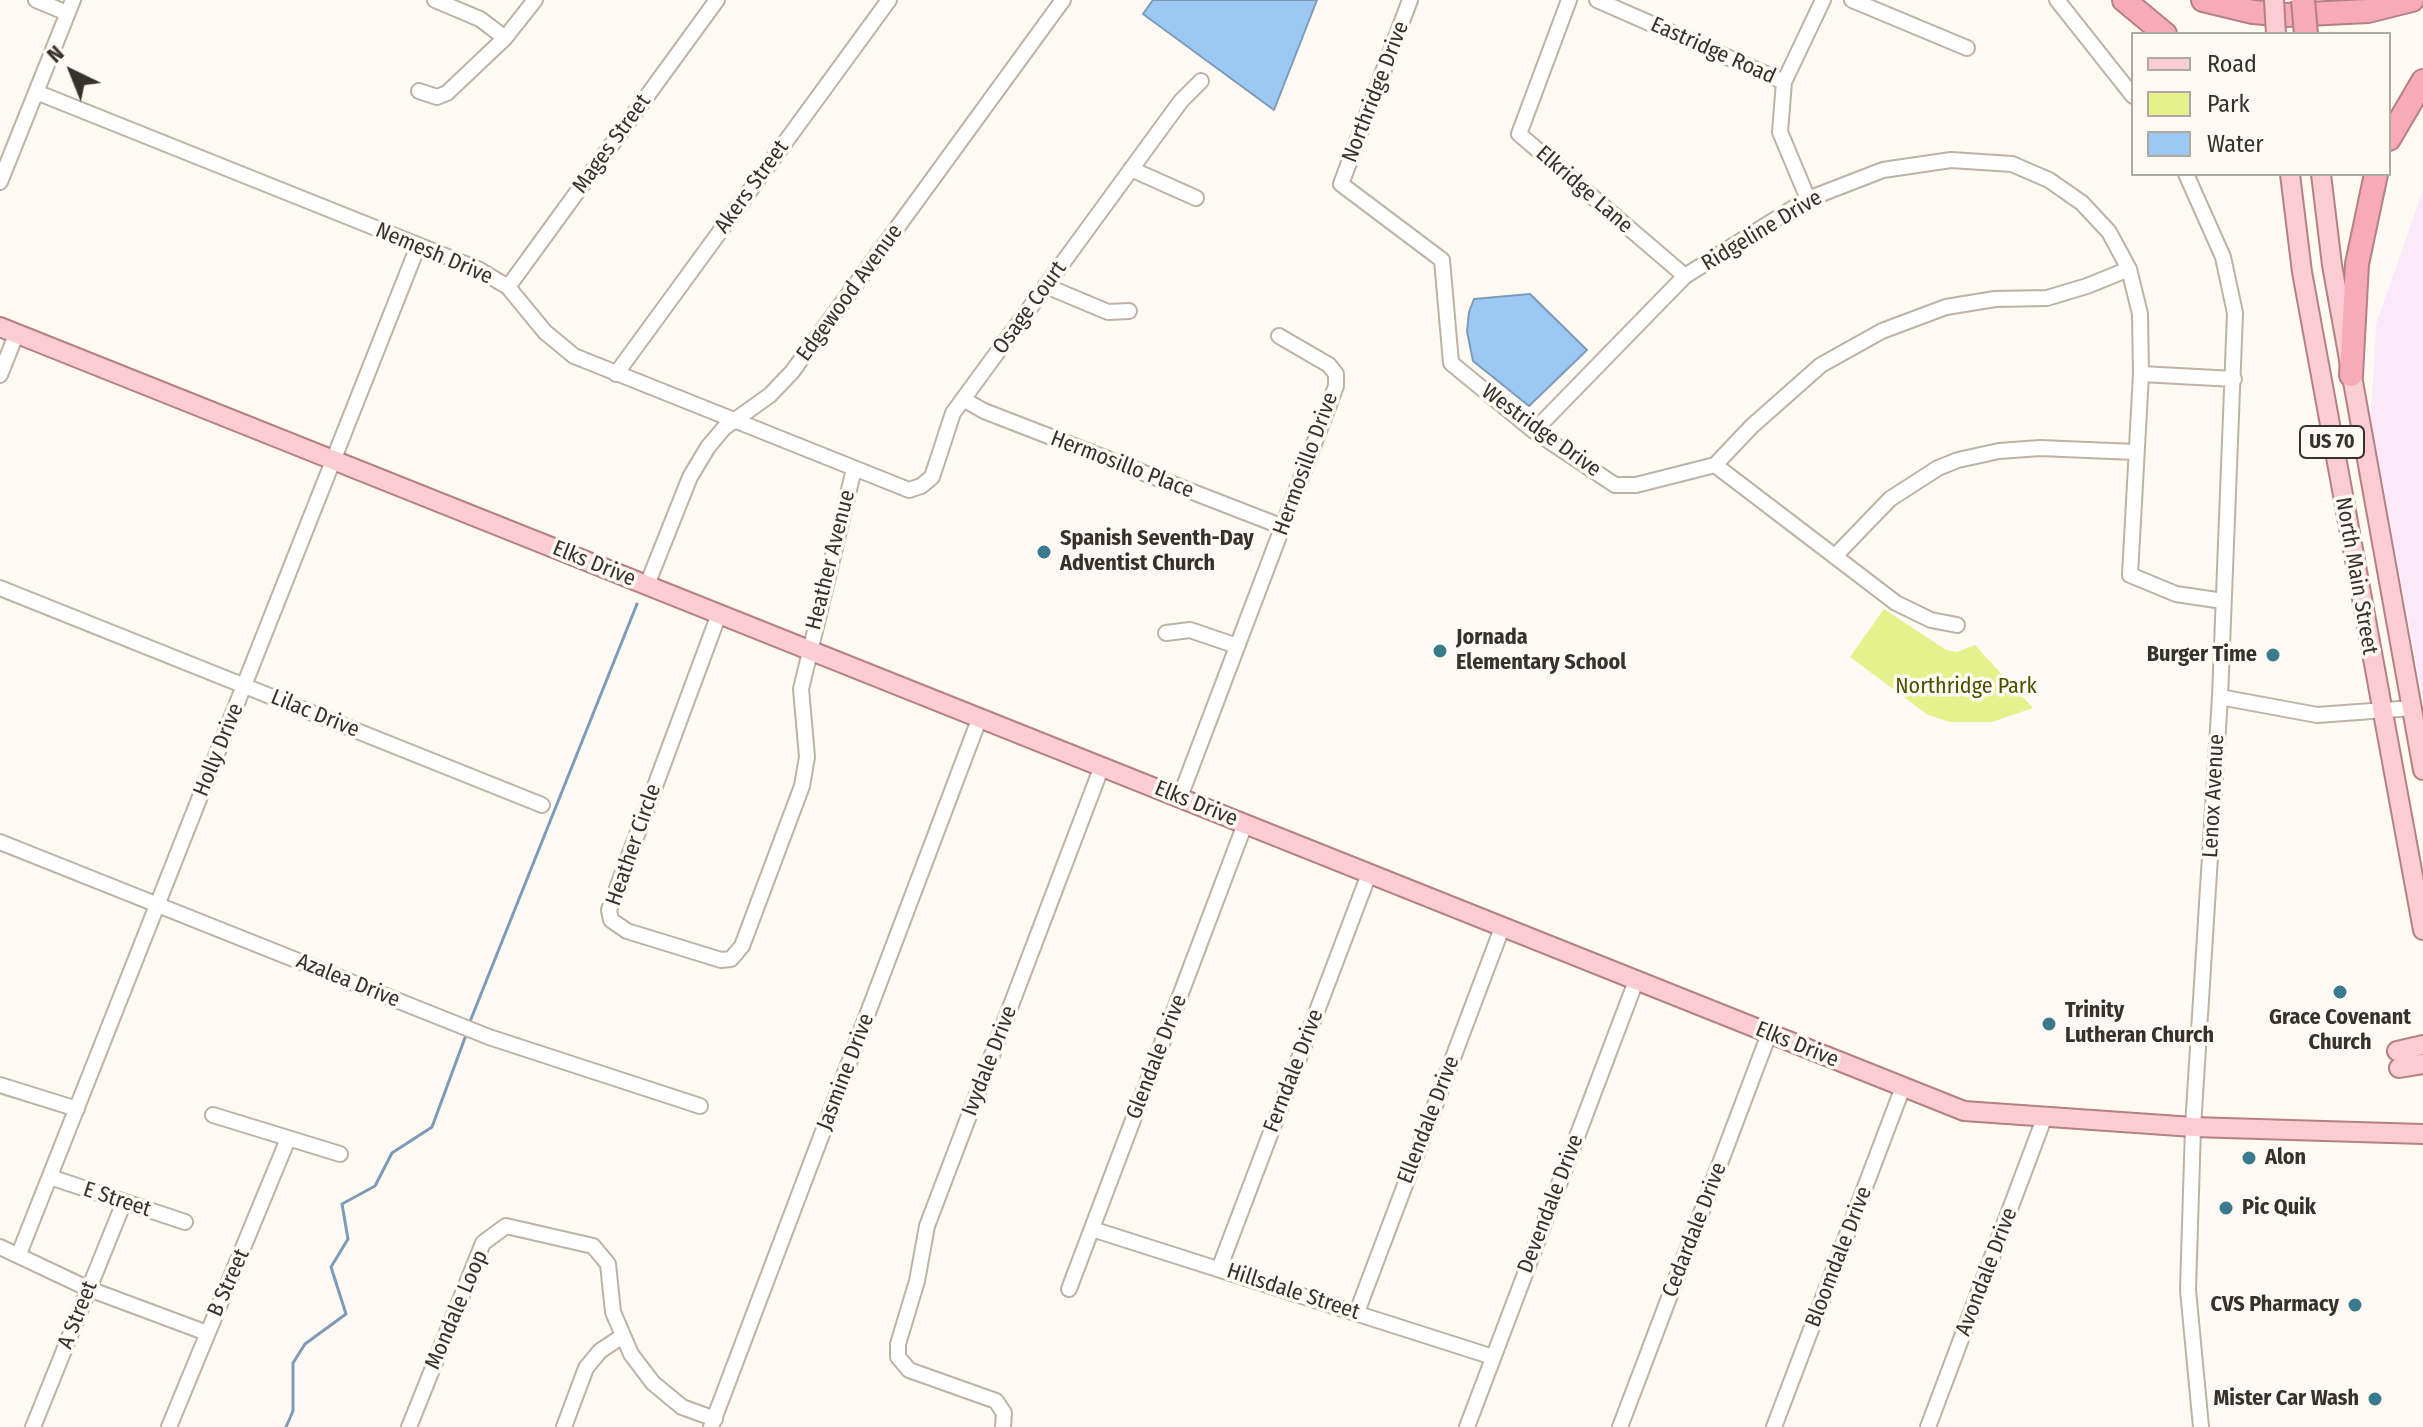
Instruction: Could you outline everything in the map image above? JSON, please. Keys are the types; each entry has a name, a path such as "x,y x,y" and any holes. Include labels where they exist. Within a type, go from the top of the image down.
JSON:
{"highway":[{"path":"2124,0 2163,32"},
{"path":"2203,0 2253,12 2286,15 2368,11 2412,0"},
{"path":"2303,0 2306,32"},
{"path":"2391,136 2423,81"},
{"path":"2351,375 2357,264 2376,176"}],"main road":[{"path":"2274,0 2276,32"},
{"name":"North Main Street","path":"2290,176 2302,272 2380,710 2423,930"},
{"name":"North Main Street","path":"2321,176 2351,375 2423,770"},
{"name":"Elks Drive","path":"8,331 1964,1111 2193,1127 2423,1134"},
{"path":"2423,1045 2398,1060 2423,1064"}],"street":[{"path":"0,182 5,154 36,92 70,7 36,0"},
{"path":"435,0 480,19 505,38"},
{"path":"419,91 437,97 447,93 505,38 535,0"},
{"name":"Mages Street","path":"508,287 717,0"},
{"name":"Akers Street","path":"616,374 889,0"},
{"name":"Edgewood Avenue","path":"647,585 695,467 716,437 770,395 792,372 1063,0"},
{"name":"Northridge Drive","path":"1341,184 1410,0"},
{"name":"Elkridge Lane","path":"1569,0 1519,134 1685,276"},
{"name":"Eastridge Road","path":"1597,0 1784,82"},
{"path":"1808,199 1780,132 1784,82 1823,0"},
{"path":"1852,0 1967,48"},
{"path":"2057,0 2131,93"},
{"name":"Osage Court","path":"854,469 903,489 921,486 935,472 946,426 963,399 1181,101 1201,81"},
{"name":"Nemesh Drive","path":"36,92 478,269 508,287 566,351 854,469"},
{"name":"Ridgeline Drive","path":"1534,431 1685,276 1808,199 1883,170 1951,160 2012,164 2049,180 2082,203 2109,232 2129,269 2140,314 2141,374 2130,575 2176,594 2223,601"},
{"path":"1131,169 1196,198"},
{"name":"Lenox Avenue","path":"2187,176 2217,240 2231,282 2235,313 2220,697 2193,1127 2188,1290 2201,1427"},
{"name":"Westridge Drive","path":"1341,184 1442,260 1451,363 1534,431 1615,485 1636,485 1715,465"},
{"name":"Holly Drive","path":"19,1254 418,246"},
{"path":"1957,625 1931,620 1896,603 1715,465 1752,426 1821,365 1882,331 1946,307 1995,299 2047,298 2129,269"},
{"path":"1046,286 1108,312 1129,311"},
{"path":"0,375 8,331"},
{"name":"Hermosillo Drive","path":"1180,797 1336,380 1333,369 1325,361 1279,336"},
{"path":"2141,374 2234,379"},
{"name":"Hermosillo Place","path":"963,399 984,411 1283,527"},
{"path":"1835,556 1890,499 1938,468 1958,460 1999,451 2040,448 2135,452"},
{"name":"Heather Avenue","path":"810,650 854,469"},
{"name":"Lilac Drive","path":"0,588 542,805"},
{"name":"Heather Circle","path":"719,614 609,905 611,920 627,931 721,960 731,959 739,951 805,777 806,745 800,697 810,650"},
{"path":"1166,633 1190,630 1237,646"},
{"path":"2220,697 2317,715 2413,708"},
{"name":"Jasmine Drive","path":"713,1423 980,717"},
{"name":"Ivydale Drive","path":"1003,1427 1008,1405 895,1363 917,1281 925,1233 1102,766"},
{"name":"Glendale Drive","path":"1069,1289 1245,824"},
{"name":"Azalea Drive","path":"0,842 498,1041 700,1106"},
{"name":"Ferndale Drive","path":"1219,1269 1369,874"},
{"name":"Ellendale Drive","path":"1357,1312 1502,928"},
{"name":"Devendale Drive","path":"1467,1427 1636,981"},
{"name":"Cedardale Drive","path":"1620,1427 1769,1034"},
{"path":"0,1085 77,1109"},
{"name":"Bloomdale Drive","path":"1774,1427 1903,1087"},
{"path":"213,1115 340,1154"},
{"name":"Avondale Drive","path":"1928,1427 2045,1116"},
{"name":"B Street","path":"169,1427 288,1139"},
{"name":"E Street","path":"50,1177 185,1222"},
{"name":"A Street","path":"33,1427 124,1202"},
{"name":"Mondale Loop","path":"409,1427 483,1243 506,1226 593,1246 608,1264 613,1312 621,1337 653,1383 682,1407 713,1423"},
{"name":"Hillsdale Street","path":"1092,1229 1493,1357"},
{"path":"0,1247 89,1289 207,1333"},
{"path":"564,1427 586,1368 600,1351 621,1337"}],"shaded area":[{"path":"2423,190 2423,699 2371,419 2376,324"}],"green space":[{"name":"Northridge Park","path":"1884,609 1946,650 1957,652 1975,645 2033,708 1992,722 1950,722 1928,715 1850,657"}],"water":[{"path":"1153,0 1317,0 1274,110 1143,14"},
{"path":"1530,294 1587,350 1529,406 1473,361 1467,331 1474,299"}],"waterway":[{"path":"469,1024 637,604"},
{"path":"286,1427 293,1411 293,1363 305,1344 346,1314 331,1267 348,1239 342,1204 375,1186 392,1153 432,1127 466,1035"}],"place":[{"name":"Spanish Seventh-Day Adventist Church","path":"1044,552"},
{"name":"Jornada Elementary School","path":"1440,651"},
{"name":"Burger Time","path":"2273,655"},
{"name":"Grace Covenant Church","path":"2340,992"},
{"name":"Trinity Lutheran Church","path":"2049,1024"},
{"name":"Alon","path":"2249,1158"},
{"name":"Pic Quik","path":"2226,1208"},
{"name":"CVS Pharmacy","path":"2355,1305"},
{"name":"Mister Car Wash","path":"2375,1399"}]}
